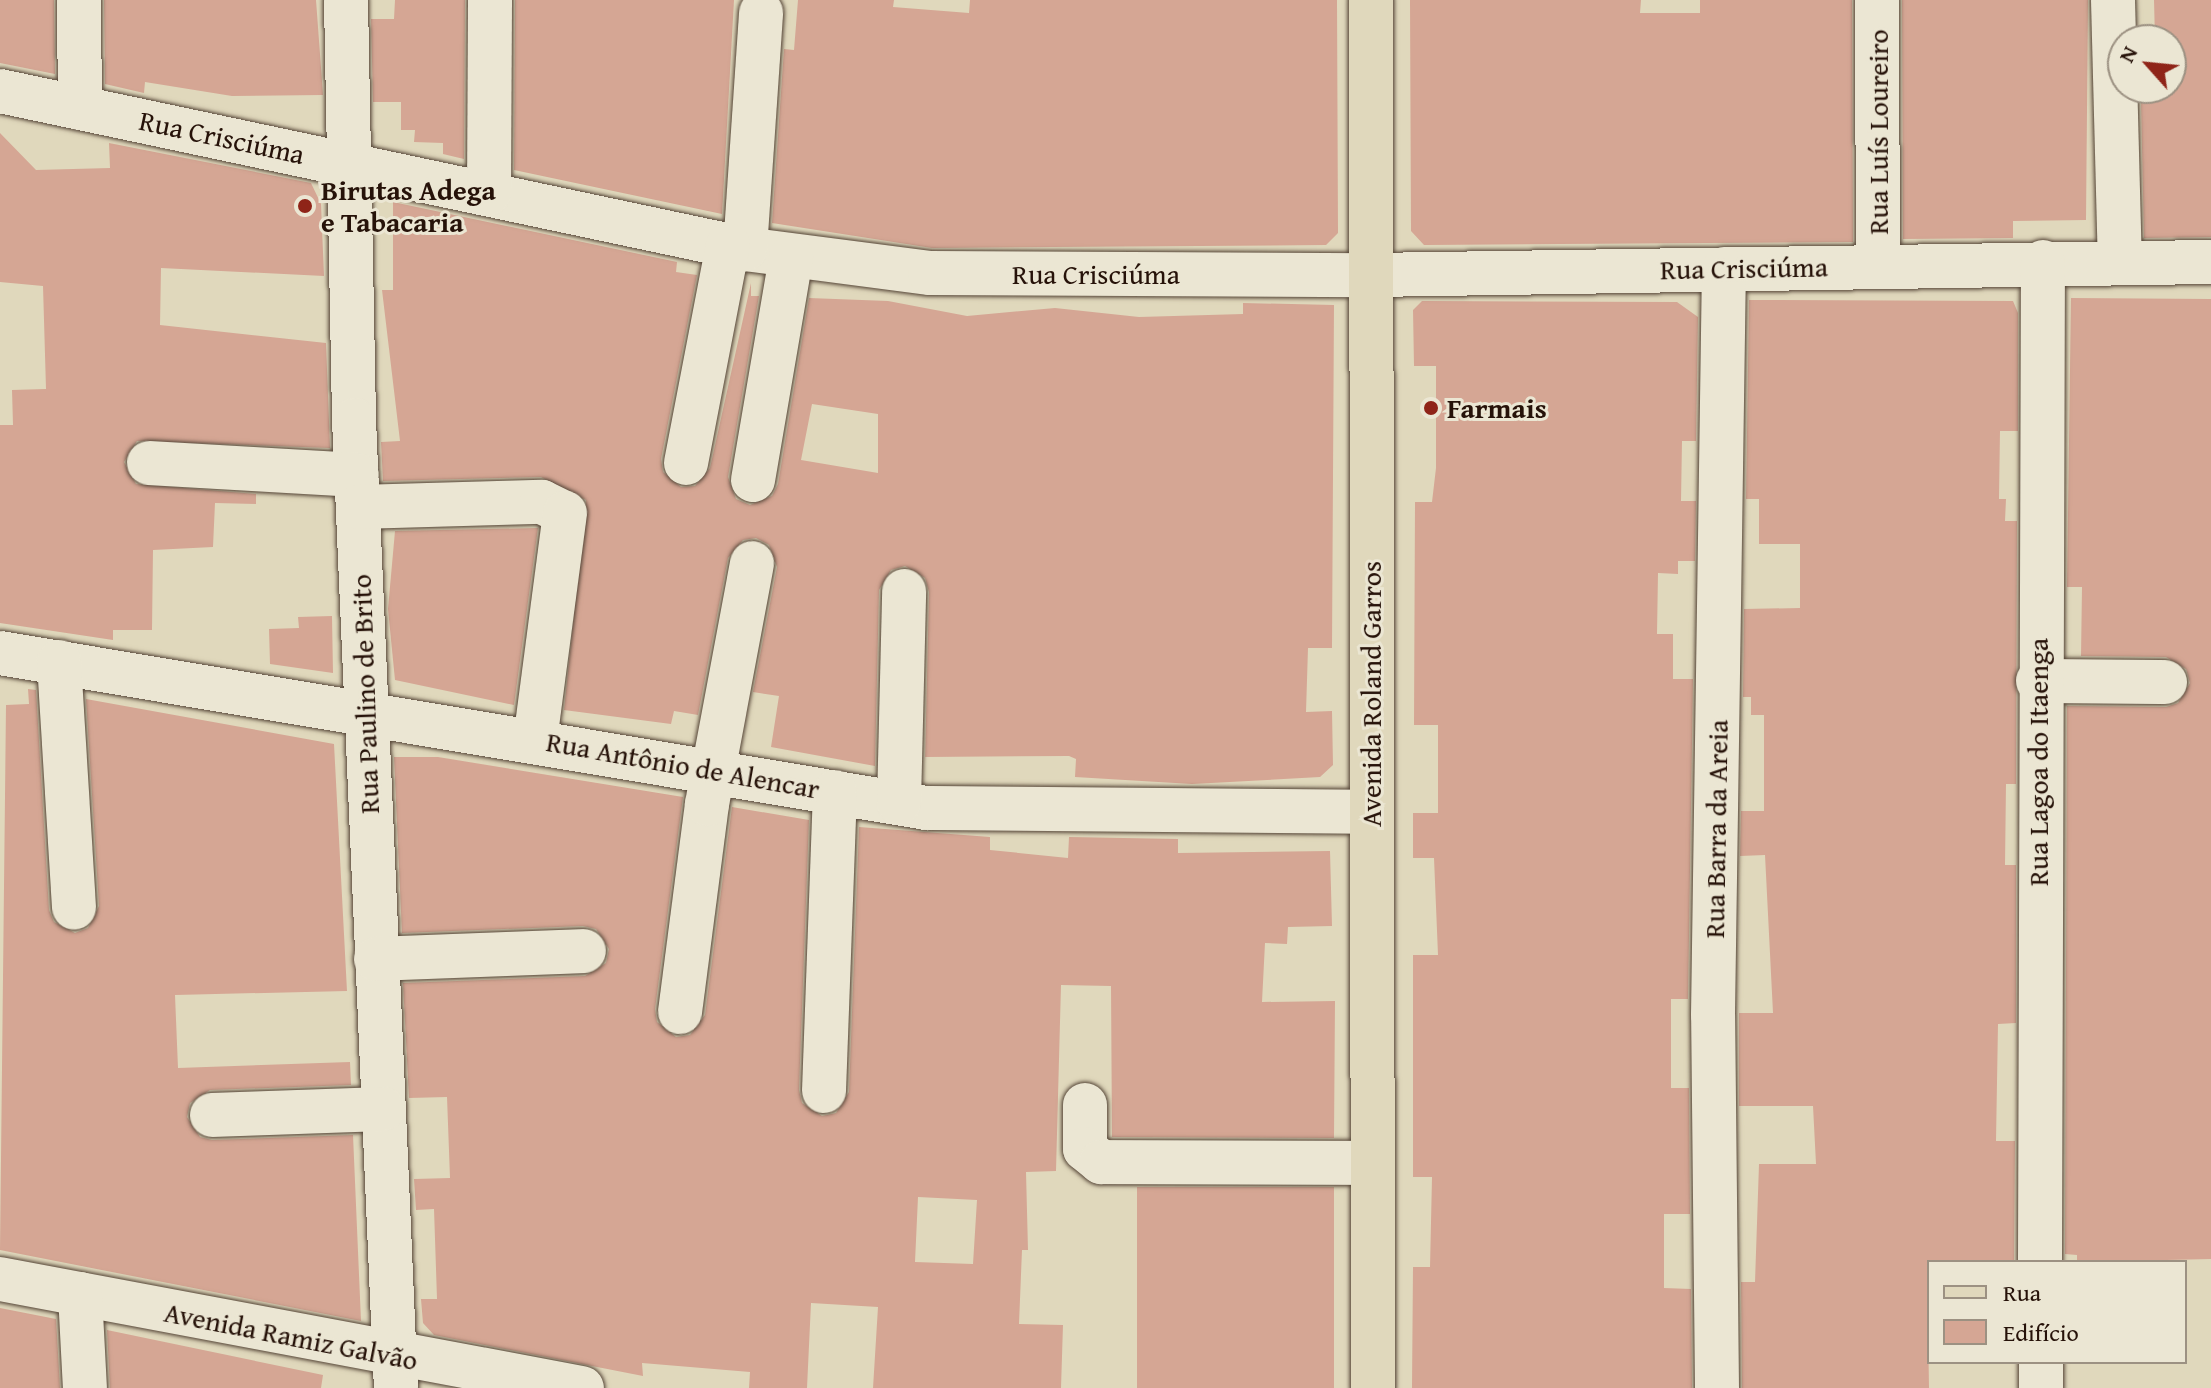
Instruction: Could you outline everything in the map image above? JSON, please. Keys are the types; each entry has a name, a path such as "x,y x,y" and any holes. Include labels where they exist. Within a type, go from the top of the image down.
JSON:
{"main road":[{"name":"Avenida Roland Garros","path":"1371,0 1373,1388"}],"street":[{"path":"79,0 80,108"},
{"name":"Rua Paulino de Brito","path":"346,0 346,163 357,491 395,1373"},
{"path":"489,193 490,0"},
{"name":"Rua Luís Loureiro","path":"1877,0 1878,265"},
{"path":"2113,0 2120,263"},
{"path":"686,463 736,247 761,13"},
{"name":"Rua Crisciúma","path":"0,91 736,247 791,257 930,273 1371,275 2043,262 2211,262"},
{"path":"753,480 791,257"},
{"name":"Rua Lagoa do Itaenga","path":"2040,1260 2038,681 2043,262"},
{"name":"Rua Barra da Areia","path":"1717,1388 1713,1015 1724,269"},
{"path":"149,463 357,491 542,502 565,513 535,740"},
{"path":"680,1012 714,769 752,563"},
{"path":"899,803 904,591"},
{"name":"Rua Antônio de Alencar","path":"0,653 365,710 899,803 1371,812"},
{"path":"59,662 74,908"},
{"path":"2038,681 2165,682"},
{"path":"824,1091 835,792"},
{"path":"376,959 584,951"},
{"path":"1085,1105 1085,1149 1101,1162 1371,1163"},
{"path":"212,1115 383,1109"},
{"name":"Avenida Ramiz Galvão","path":"0,1279 80,1294 395,1373 582,1388"},
{"path":"80,1294 85,1388"},
{"path":"2041,1364 2041,1388"}],"building":[{"path":"0,0 54,0 55,74 0,63"},
{"path":"104,0 316,0 323,95 232,96 145,82 144,93 105,84"},
{"path":"395,0 465,0 464,159 443,154 443,143 414,142 415,130 401,130 401,102 373,102 371,19 394,19"},
{"path":"515,0 734,0 722,214 514,170"},
{"path":"798,0 894,0 893,7 969,13 970,0 1337,0 1338,233 1326,245 932,248 772,223 784,49 794,50"},
{"path":"1410,0 1641,0 1640,13 1700,13 1700,0 1852,0 1853,242 1424,245 1411,231"},
{"path":"1902,0 2088,0 2086,220 2013,221 2013,238 1903,239"},
{"path":"2154,0 2211,0 2211,237 2144,238 2141,104 2187,104 2187,24 2155,24"},
{"path":"0,133 36,170 110,168 109,143 311,183 321,204 324,276 161,268 160,325 326,343 330,448 137,441 124,462 136,484 256,494 256,504 215,503 213,547 153,550 152,630 113,630 113,640 0,623 0,425 13,425 12,390 46,389 43,286 0,282"},
{"path":"393,202 677,262 676,272 697,275 661,459 663,472 681,487 695,486 710,468 751,283 751,296 759,296 728,477 736,499 750,505 772,496 778,484 809,298 888,301 967,316 1055,308 1139,317 1243,314 1243,303 1334,305 1332,648 1308,648 1306,712 1332,711 1333,765 1320,777 1192,784 1075,777 1076,759 1069,756 925,757 929,592 925,578 905,566 891,570 879,590 875,766 771,747 779,696 753,692 777,567 769,545 756,538 743,540 728,558 698,715 674,711 671,724 564,710 586,500 541,477 383,481 381,442 400,441 382,290 393,290","holes":["812,404 878,414 878,473 801,460"]},
{"path":"2071,298 2211,299 2211,1259 2077,1260 2077,1255 2065,1254 2067,706 2166,707 2178,703 2190,683 2186,669 2166,657 2081,656 2082,587 2067,587"},
{"path":"1749,300 2013,301 2018,313 2018,431 2000,431 1999,499 2006,499 2005,521 2017,521 2016,784 2006,784 2005,865 2016,865 2016,1023 1998,1024 1996,1141 2015,1141 2014,1260 1927,1260 1929,1388 1742,1388 1741,1282 1755,1282 1759,1164 1816,1164 1813,1106 1739,1106 1739,1013 1773,1013 1765,855 1740,856 1741,811 1764,811 1764,715 1751,715 1751,697 1743,697 1744,609 1800,608 1800,544 1759,544 1759,499 1746,499"},
{"path":"1422,301 1677,302 1698,317 1696,441 1682,441 1681,501 1696,501 1695,561 1678,561 1678,574 1658,573 1657,634 1673,634 1673,679 1693,679 1688,999 1671,999 1671,1088 1689,1088 1690,1214 1664,1214 1664,1288 1691,1289 1692,1388 1412,1388 1413,1267 1430,1267 1432,1177 1413,1177 1413,955 1438,955 1434,858 1413,858 1413,813 1438,813 1438,725 1414,725 1415,502 1432,502 1436,468 1436,366 1414,366 1413,310"},
{"path":"538,528 514,705 395,680 388,609 395,531"},
{"path":"332,616 333,673 270,664 269,629 299,628 298,617"},
{"path":"28,689 36,690 49,910 54,922 75,933 88,928 99,906 86,699 334,744 347,991 175,995 178,1068 350,1062 351,1085 210,1090 190,1103 187,1117 200,1137 212,1140 353,1135 361,1321 0,1250 6,705 29,704"},
{"path":"394,757 438,757 683,797 655,1009 657,1022 676,1037 690,1035 705,1015 732,807 809,820 799,1090 802,1103 822,1116 836,1113 849,1092 859,827 990,837 990,850 1068,858 1069,837 1178,839 1178,853 1330,851 1332,926 1288,927 1287,944 1265,943 1262,1002 1335,1001 1334,1138 1112,1137 1111,986 1061,985 1056,1171 1026,1172 1028,1250 1022,1250 1019,1324 1063,1325 1061,1388 873,1388 878,1307 811,1303 807,1388 749,1388 750,1372 642,1363 643,1376 434,1335 423,1323 421,1299 437,1299 434,1209 416,1210 414,1179 450,1178 447,1097 409,1098 403,983 585,976 606,963 609,949 596,929 583,926 402,933","holes":["918,1197 977,1200 973,1264 915,1262"]},
{"path":"1137,1187 1334,1187 1334,1388 1137,1388"},
{"path":"0,1308 56,1319 60,1388 0,1388"},
{"path":"107,1330 323,1375 321,1388 110,1388"}],"place":[{"name":"Birutas Adega e Tabacaria","path":"305,206"},
{"name":"Farmais","path":"1431,408"}]}
